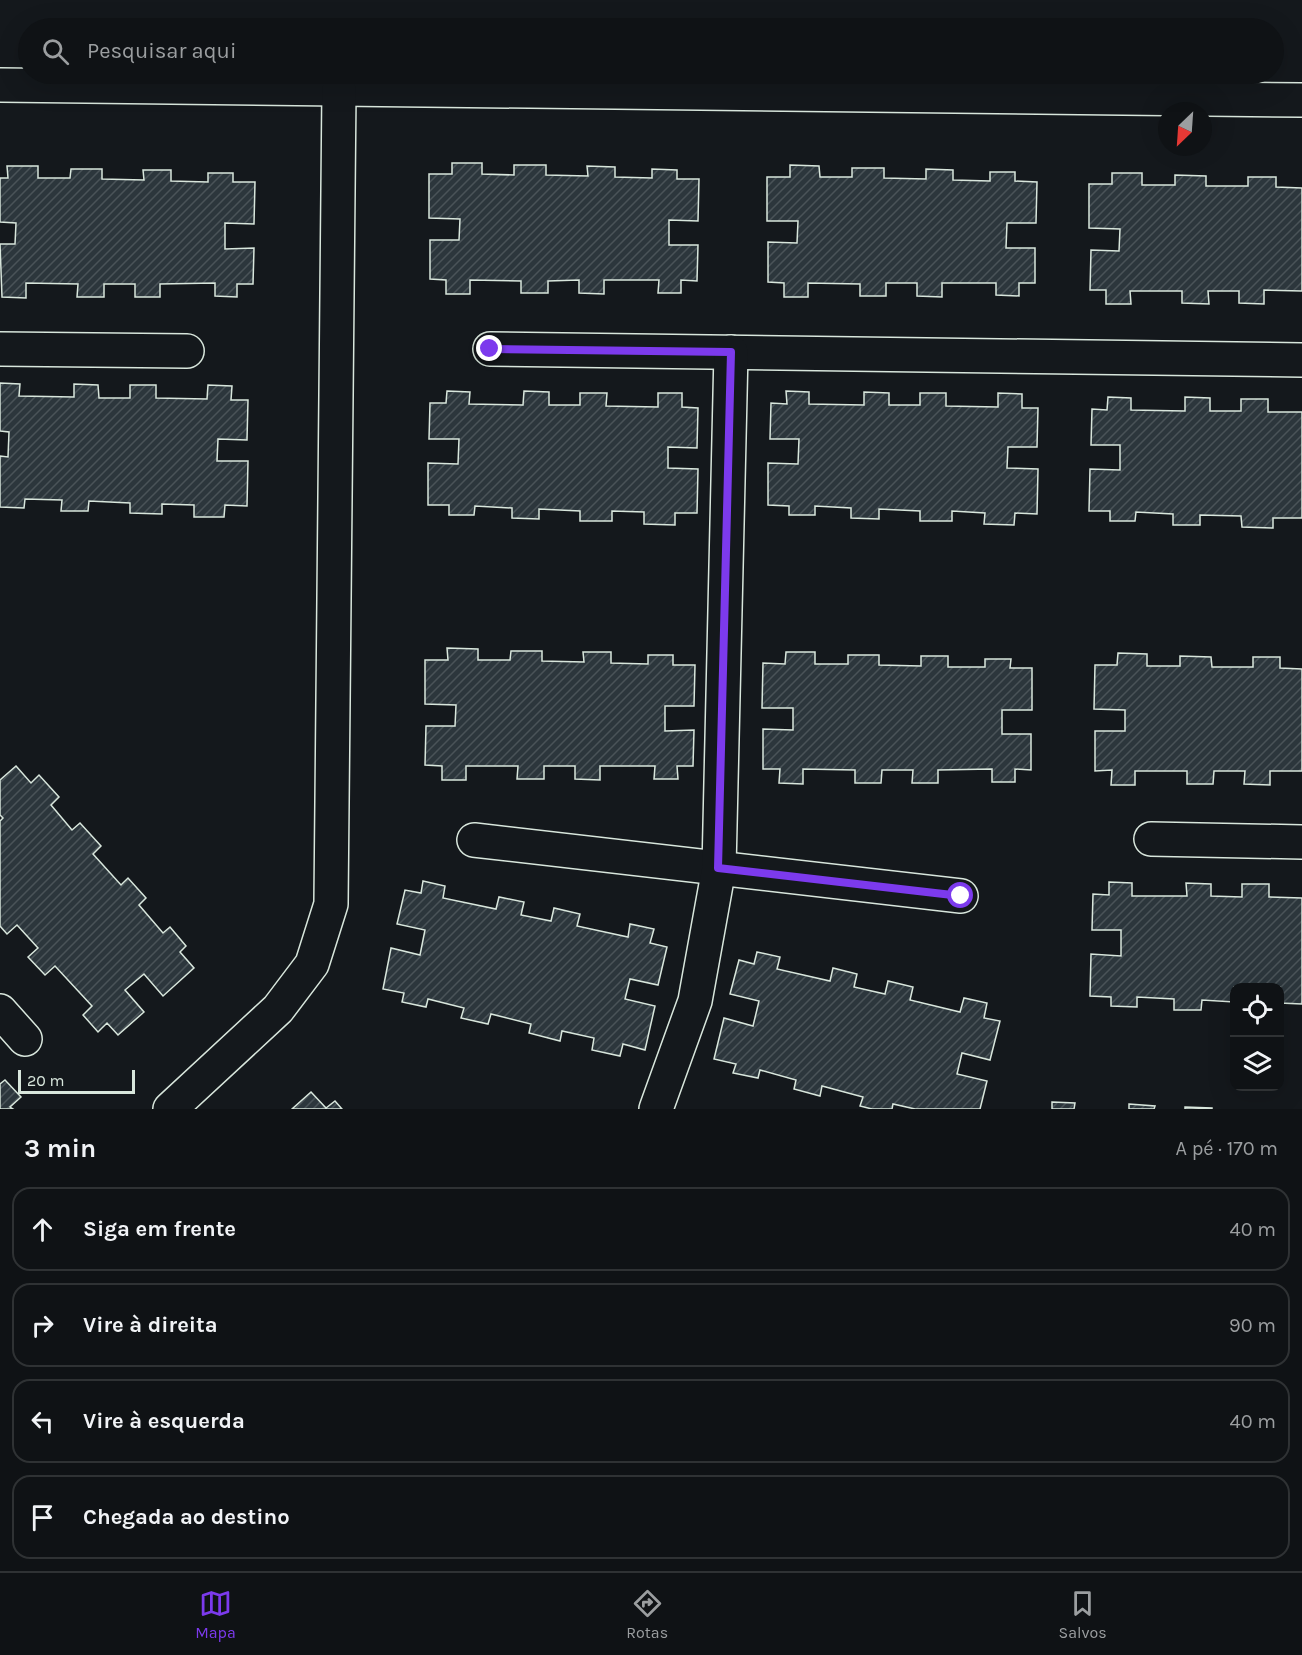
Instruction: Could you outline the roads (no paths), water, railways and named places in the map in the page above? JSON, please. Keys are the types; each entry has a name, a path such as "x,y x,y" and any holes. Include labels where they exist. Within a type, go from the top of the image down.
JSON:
{"street":[{"path":"0,85 1302,100"},
{"path":"171,1109 278,1009 312,964 331,904 339,90"},
{"path":"0,349 187,351"},
{"path":"490,349 1302,360"},
{"path":"656,1109 695,1001 718,868 731,352"},
{"path":"1151,839 1302,842"},
{"path":"474,840 961,896"},
{"path":"0,1011 25,1039"}]}
